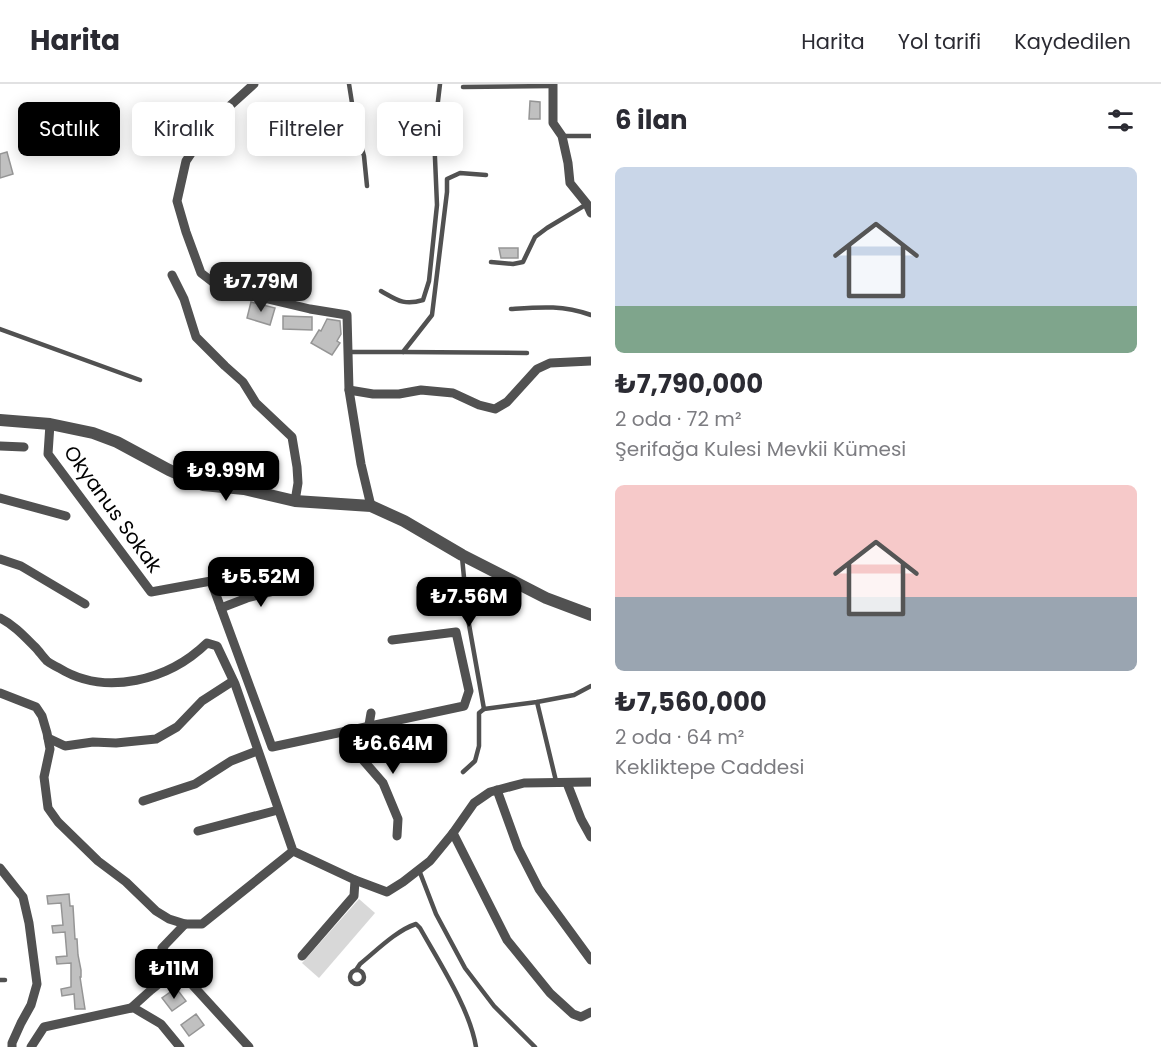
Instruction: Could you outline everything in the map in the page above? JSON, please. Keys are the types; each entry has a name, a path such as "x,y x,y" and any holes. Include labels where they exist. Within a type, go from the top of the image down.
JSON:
{"street":[{"path":"254,84 212,122 186,161 177,201 201,273 213,283 227,289 310,309 347,315 349,390 361,464 371,506"},
{"path":"553,85 554,123 562,136 570,183 589,208"},
{"path":"172,275 184,299 196,338 243,382 256,403 292,437 298,483 294,501"},
{"path":"349,390 374,394 399,394 422,390 453,393 479,405 495,409 507,402 537,369 550,363 591,361"},
{"path":"0,420 50,424 93,433 117,442 203,485 244,489 294,501 371,506 404,521 462,555 546,598 591,615"},
{"name":"Okyanus Sokak","path":"50,424 48,454 151,592 211,581 272,747 368,726"},
{"path":"0,446 24,447"},
{"path":"0,498 66,516"},
{"path":"0,559 21,566 85,604"},
{"path":"221,609 247,598 294,586"},
{"path":"0,618 13,625 47,661 67,673 86,680 105,683 126,683 152,677 195,654 207,643 217,646 249,723 293,851 387,892 430,861 474,803 490,792 524,783 591,782"},
{"path":"368,726 464,706 469,691 456,632 392,640"},
{"path":"48,738 65,746 93,742 116,743 156,739 177,727 202,700 233,681"},
{"path":"0,693 36,707 42,716 50,749 44,777 48,808 58,822 98,861 126,882 156,911 169,919 185,924 201,924 293,851"},
{"path":"371,713 363,760 382,783 398,819 397,836"},
{"path":"144,801 195,784 231,761 257,751"},
{"path":"567,783 580,819 591,837"},
{"path":"497,790 518,848 539,889 591,960"},
{"path":"198,831 278,810"},
{"path":"453,833 507,940 550,993 573,1014 580,1017 591,1012"},
{"path":"0,868 23,897 37,984 31,1005 12,1042 12,1047"},
{"path":"302,956 354,896 355,880"},
{"path":"185,924 162,948 176,967 249,1047"},
{"path":"131,1008 176,967"},
{"path":"31,1047 45,1027 131,1008 162,1024 180,1047"}],"lane":[{"path":"349,84 355,122 364,156 367,186"},
{"path":"381,291 397,301 411,304 423,300 429,281 437,205 434,135 440,84"},
{"path":"463,87 553,85"},
{"path":"562,136 591,136"},
{"path":"404,352 432,315 447,179 460,172 486,175"},
{"path":"491,262 513,264 523,262 535,237 547,228 589,208"},
{"path":"511,309 546,307 573,309 591,315"},
{"path":"0,329 140,380"},
{"path":"348,352 527,353"},
{"path":"462,555 468,620 484,709"},
{"path":"463,772 475,761 479,746 479,713 484,709 574,695 591,686"},
{"path":"537,702 556,783"},
{"path":"419,870 436,914 465,968 494,1006 535,1047"},
{"path":"356,970 360,964 400,932 416,924 454,988 473,1030 476,1047"}],"shaded area":[{"path":"359,899 375,913 319,978 302,963"}],"building":[{"path":"530,101 540,102 540,119 529,119"},
{"path":"7,152 13,174 0,178 0,154"},
{"path":"499,248 518,248 518,258 501,258"},
{"path":"251,302 275,308 270,325 247,318"},
{"path":"283,316 312,317 312,330 283,329"},
{"path":"327,319 340,321 341,334 337,341 340,343 332,355 311,343"},
{"path":"69,894 70,906 73,906 75,939 77,939 85,1009 75,1009 74,994 62,996 61,989 71,987 71,963 57,964 56,957 67,956 65,932 53,933 52,926 63,925 61,903 48,904 47,896"},
{"path":"176,988 186,1001 172,1011 162,998"},
{"path":"196,1014 204,1025 189,1036 181,1025"}]}
